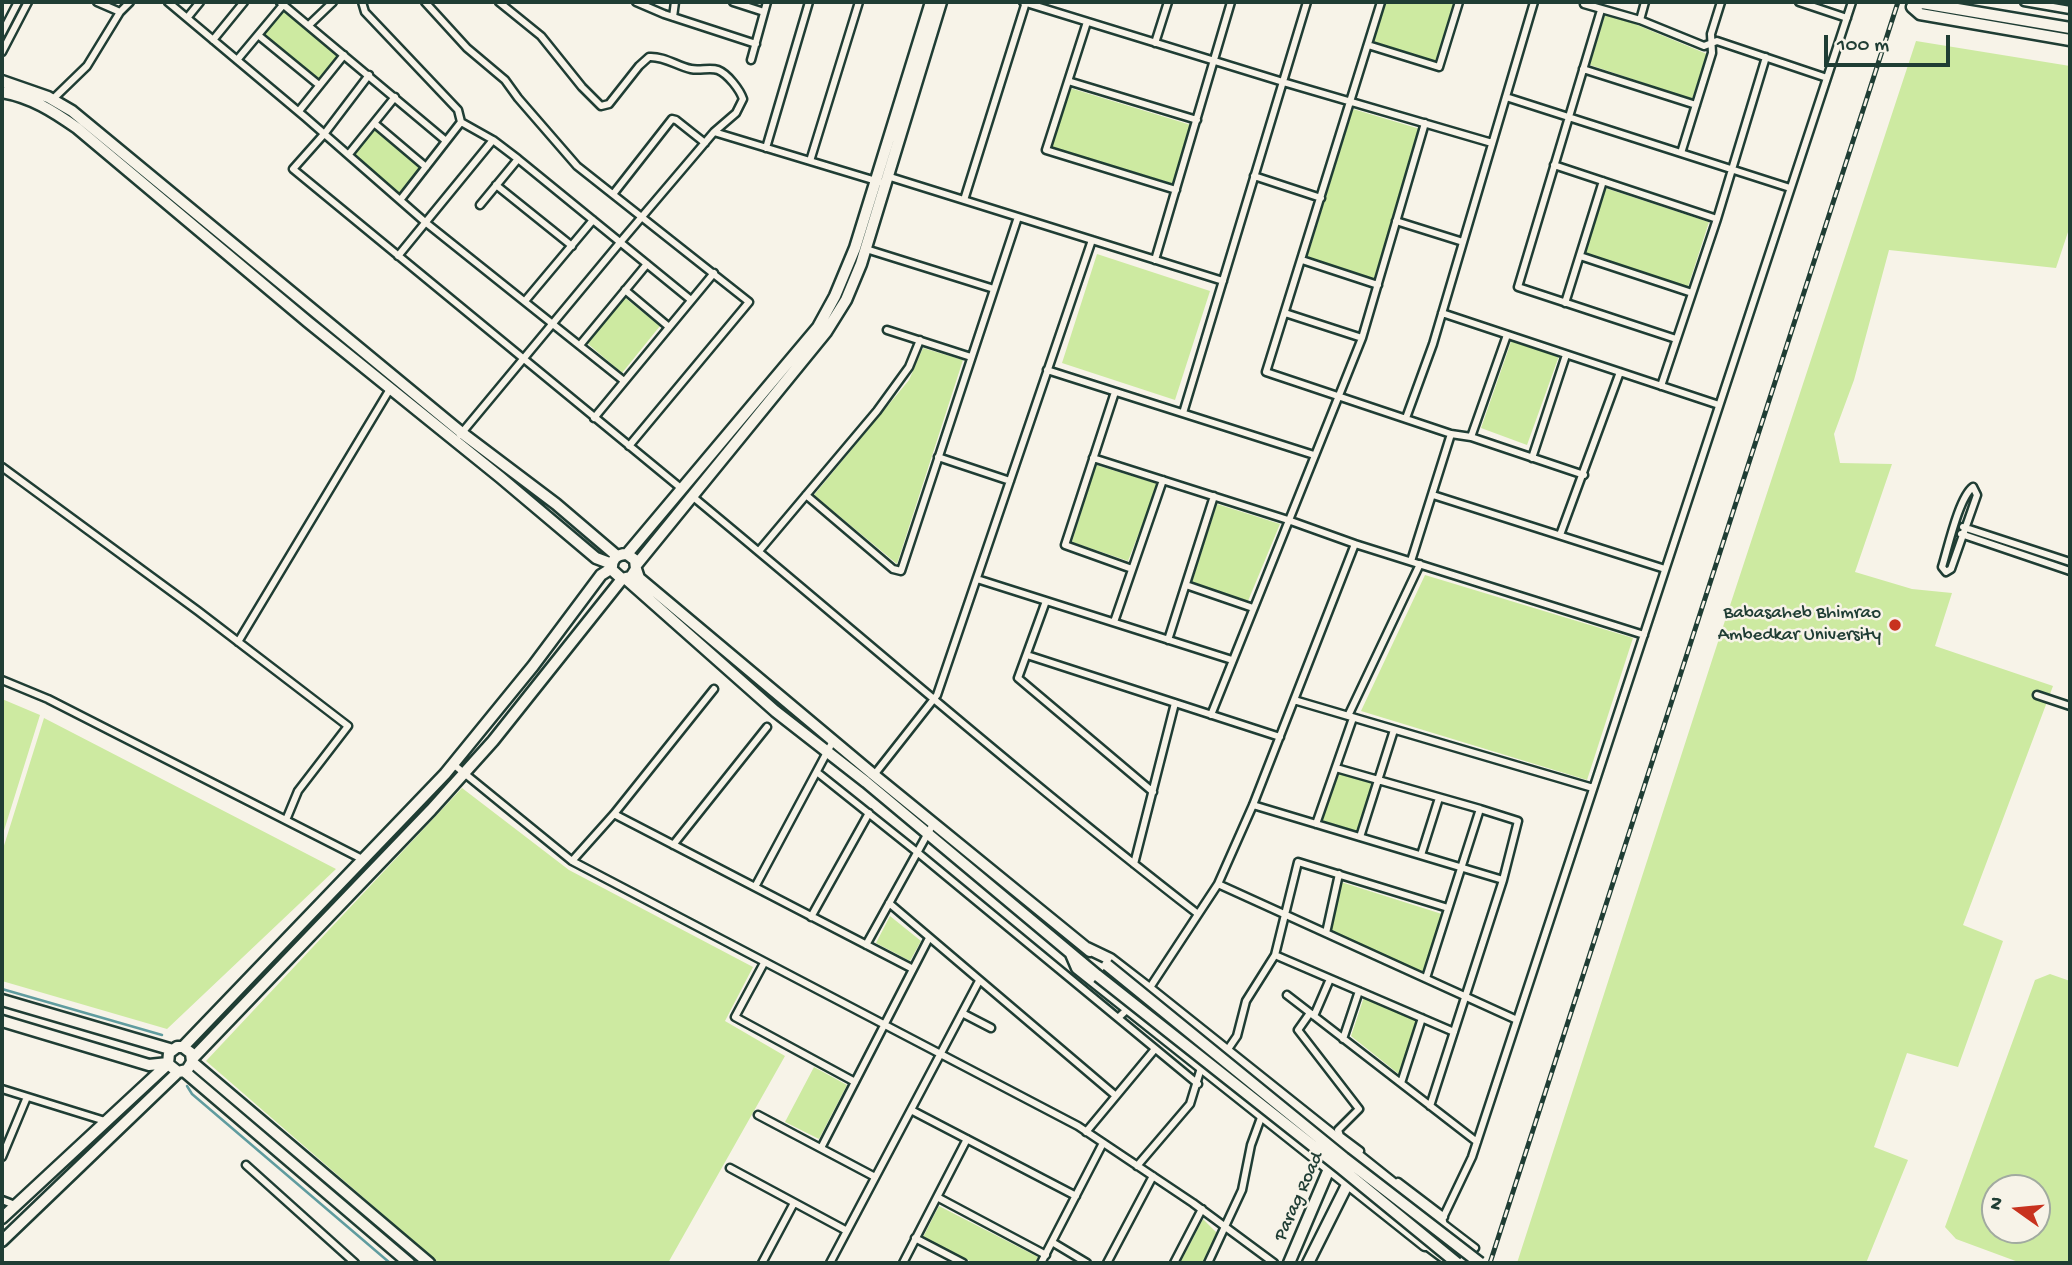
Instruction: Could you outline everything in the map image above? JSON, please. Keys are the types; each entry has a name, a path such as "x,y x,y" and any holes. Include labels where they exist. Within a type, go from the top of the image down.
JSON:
{"street":[{"path":"2,33 18,2"},
{"path":"2,52 28,2"},
{"path":"52,100 87,66 120,12 130,2"},
{"path":"168,2 299,111 425,222 625,381"},
{"path":"187,18 200,2"},
{"path":"213,40 244,2"},
{"path":"309,25 331,2"},
{"path":"362,2 365,12 458,110 461,122 493,140 518,159 691,300"},
{"path":"425,2 467,48 505,80 577,166 749,302 629,446"},
{"path":"458,437 714,132 736,113 743,99 741,93 721,71 695,70 661,58 649,57 609,104 601,106 541,36 501,2"},
{"path":"673,17 675,2"},
{"path":"733,2 764,12"},
{"path":"751,60 767,2"},
{"path":"766,148 810,2"},
{"path":"810,161 859,2"},
{"path":"2,1241 181,1072 464,774 624,579 633,576 636,567 692,496 826,332 851,286 866,249 882,179 931,2"},
{"path":"2,1218 168,1063 169,1053 178,1049 453,764 533,666 601,575 682,489 818,327 841,282 882,179 941,2"},
{"path":"964,200 1025,2 1213,61 1492,143"},
{"path":"1155,43 1168,2"},
{"path":"1155,260 1231,2"},
{"path":"1183,413 1307,2"},
{"path":"1381,2 1266,372 1336,398 1451,434 1471,437 1584,475"},
{"path":"1368,45 1439,67 1459,2"},
{"path":"1406,418 1442,313 1534,2"},
{"path":"1640,20 1646,2"},
{"path":"1681,153 1712,53 1711,34 1721,2"},
{"path":"1799,2 1847,18"},
{"path":"1425,1245 1442,1220 1477,1142 1852,2"},
{"path":"2024,2 2070,10"},
{"path":"102,3 120,12"},
{"path":"237,60 282,3 446,141"},
{"path":"640,3 673,17 756,44"},
{"path":"1584,4 1640,20 1704,46 1717,41 1827,78"},
{"path":"2070,28 1922,4 1912,7 1920,14 2070,40"},
{"path":"1601,10 1518,287 1676,339"},
{"path":"1087,22 1046,150 1176,190"},
{"path":"258,35 320,85"},
{"path":"299,111 344,55"},
{"path":"1661,386 1717,219 1766,57"},
{"path":"1583,69 1696,105"},
{"path":"369,75 325,134 293,169 682,489"},
{"path":"2,81 52,100 72,111 390,389 556,504 617,560"},
{"path":"1068,81 1197,120"},
{"path":"2,92 15,94 48,107 186,212 458,437 500,477 596,558 635,559 639,578 927,834 1098,976 1457,1263"},
{"path":"349,154 395,97"},
{"path":"1506,97 1790,188"},
{"path":"614,193 672,119 705,143"},
{"path":"401,199 461,122"},
{"path":"374,123 426,167"},
{"path":"1211,715 1362,338 1425,123"},
{"path":"714,132 810,161 964,200 1223,281"},
{"path":"398,256 493,140"},
{"path":"480,205 518,159"},
{"path":"1554,165 1717,219"},
{"path":"1254,176 1321,198"},
{"path":"1565,303 1603,181"},
{"path":"496,185 572,246"},
{"path":"806,495 893,569 901,571 1018,216"},
{"path":"524,301 593,220"},
{"path":"1396,221 1463,242"},
{"path":"873,775 937,695 1093,240"},
{"path":"866,249 994,289"},
{"path":"1580,256 1692,293"},
{"path":"1302,260 1378,285"},
{"path":"580,345 647,264"},
{"path":"594,418 714,273"},
{"path":"841,282 851,286"},
{"path":"625,290 669,327"},
{"path":"1285,313 1362,338"},
{"path":"1442,313 1719,405"},
{"path":"887,330 971,357"},
{"path":"1471,437 1507,335"},
{"path":"759,551 877,411 909,367 920,340"},
{"path":"1532,458 1566,355"},
{"path":"1047,370 1314,455"},
{"path":"1560,535 1620,372"},
{"path":"238,642 390,389"},
{"path":"1115,392 1065,545 1132,569"},
{"path":"1411,561 1451,434"},
{"path":"939,457 1010,481"},
{"path":"1093,458 1644,635"},
{"path":"2,467 348,726 298,791 286,820"},
{"path":"1114,622 1163,480"},
{"path":"1973,487 1977,495 1951,569 1945,572 1942,567 1955,528 1966,492 1973,487"},
{"path":"1433,495 1665,569"},
{"path":"692,496 933,700 1198,914"},
{"path":"1168,640 1214,496"},
{"path":"1955,528 1966,527 2070,562"},
{"path":"1955,528 1962,537 2070,571"},
{"path":"1118,1018 1149,989 1218,884 1253,805 1355,544"},
{"path":"617,560 614,573 775,711 873,775 1344,1158 1480,1263"},
{"path":"1316,824 1336,768 1350,717 1420,564"},
{"path":"976,579 1232,660"},
{"path":"1186,585 1252,608"},
{"path":"1046,601 1018,678 1153,792"},
{"path":"1027,655 1280,737"},
{"path":"2,680 47,699 362,859"},
{"path":"572,861 614,814 714,689"},
{"path":"2037,695 2070,706"},
{"path":"1294,700 1593,788"},
{"path":"1134,864 1175,703"},
{"path":"673,845 767,727"},
{"path":"1360,837 1394,730"},
{"path":"755,887 818,773 829,746"},
{"path":"453,764 572,861 1086,1132 1202,1209 1273,1263"},
{"path":"1336,768 1518,821 1503,880 1430,1106"},
{"path":"818,773 1198,1084"},
{"path":"1421,855 1439,797"},
{"path":"1253,805 1503,880"},
{"path":"1426,978 1480,809"},
{"path":"811,917 869,813"},
{"path":"614,814 913,970"},
{"path":"866,945 933,824"},
{"path":"1226,1052 1237,1036 1246,1001 1275,955 1298,862 1448,908"},
{"path":"1326,933 1339,874"},
{"path":"1218,884 1517,1020"},
{"path":"889,903 1116,1096"},
{"path":"821,1148 929,939"},
{"path":"1087,948 1110,959 1362,1161 1442,1220"},
{"path":"1072,954 1077,968 1449,1263"},
{"path":"1275,955 1454,1032"},
{"path":"764,963 735,1017 855,1082"},
{"path":"1330,978 1312,1015 1298,1030 1359,1109 1338,1133 1475,1248"},
{"path":"830,1263 979,981"},
{"path":"1343,1039 1359,991"},
{"path":"1287,995 1477,1142"},
{"path":"2,1000 191,1053 192,1060 429,1263"},
{"path":"962,1013 992,1028"},
{"path":"1401,1083 1422,1018"},
{"path":"2,1021 149,1065 168,1063 409,1263"},
{"path":"1086,1132 1155,1049"},
{"path":"1137,1166 1190,1104 1201,1068"},
{"path":"2,1089 105,1121"},
{"path":"2,1157 26,1097"},
{"path":"911,1110 1076,1196"},
{"path":"758,1115 875,1177"},
{"path":"1208,1263 1242,1190 1251,1145 1262,1115"},
{"path":"902,1263 967,1139"},
{"path":"1041,1263 1103,1143"},
{"name":"Parag Road","path":"1289,1263 1329,1169 1343,1145"},
{"name":"Parag Road","path":"1308,1263 1347,1183 1362,1161"},
{"path":"246,1166 355,1263"},
{"path":"730,1168 847,1231"},
{"path":"1107,1263 1153,1176"},
{"path":"937,1197 1046,1255"},
{"path":"2,1200 15,1205"},
{"path":"762,1263 794,1203"},
{"path":"1174,1263 1202,1209"},
{"path":"915,1238 963,1263"},
{"path":"1052,1242 1087,1263"}],"green space":[{"path":"1386,2 1456,2 1437,63 1373,43"},
{"path":"284,10 339,55 319,80 264,35"},
{"path":"1606,12 1707,54 1692,99 1590,65"},
{"name":"Babasaheb Bhimrao Ambedkar University","path":"1916,41 2070,66 2070,226 2056,268 1889,250 1854,380 1834,434 1840,463 1892,464 1855,572 1912,589 1952,593 1935,646 2053,686 1963,925 2003,941 1958,1067 1907,1053 1874,1147 1908,1160 1866,1263 1517,1263 1714,654"},
{"path":"1070,88 1191,125 1174,184 1052,147"},
{"path":"1353,109 1420,129 1374,279 1307,258"},
{"path":"373,128 421,168 400,194 352,154"},
{"path":"1605,188 1709,222 1688,287 1584,253"},
{"path":"1097,254 1210,291 1175,400 1062,363"},
{"path":"624,297 660,326 622,373 587,343"},
{"path":"1512,339 1559,356 1527,445 1481,428"},
{"path":"923,348 963,360 897,564 814,495 909,380"},
{"path":"1096,465 1158,484 1128,561 1072,542"},
{"path":"1217,504 1280,524 1248,601 1192,582"},
{"path":"1425,575 1633,638 1587,780 1361,711"},
{"path":"2,699 40,715 2,837"},
{"path":"44,718 336,869 167,1029 2,981 2,852"},
{"path":"1339,767 1378,779 1360,833 1321,821"},
{"path":"462,788 569,870 753,967 725,1021 785,1056 668,1263 439,1263 206,1061"},
{"path":"1341,882 1445,915 1426,975 1331,931"},
{"path":"890,916 921,941 910,961 876,943"},
{"path":"2050,974 2070,981 2070,1263 2021,1263 1956,1239 1945,1227 2035,980"},
{"path":"1364,997 1417,1021 1400,1075 1351,1036"},
{"path":"814,1067 847,1085 819,1139 785,1122"},
{"path":"939,1206 1038,1257 1035,1263 974,1263 923,1237"},
{"path":"1203,1219 1217,1233 1202,1263 1180,1263"}],"waterway":[{"path":"2,989 162,1035"},
{"path":"187,1086 192,1094 390,1263"}],"railway":[{"path":"1490,1263 1898,2"}],"place":[{"name":"Babasaheb Bhimrao Ambedkar University","path":"1895,625"}]}
